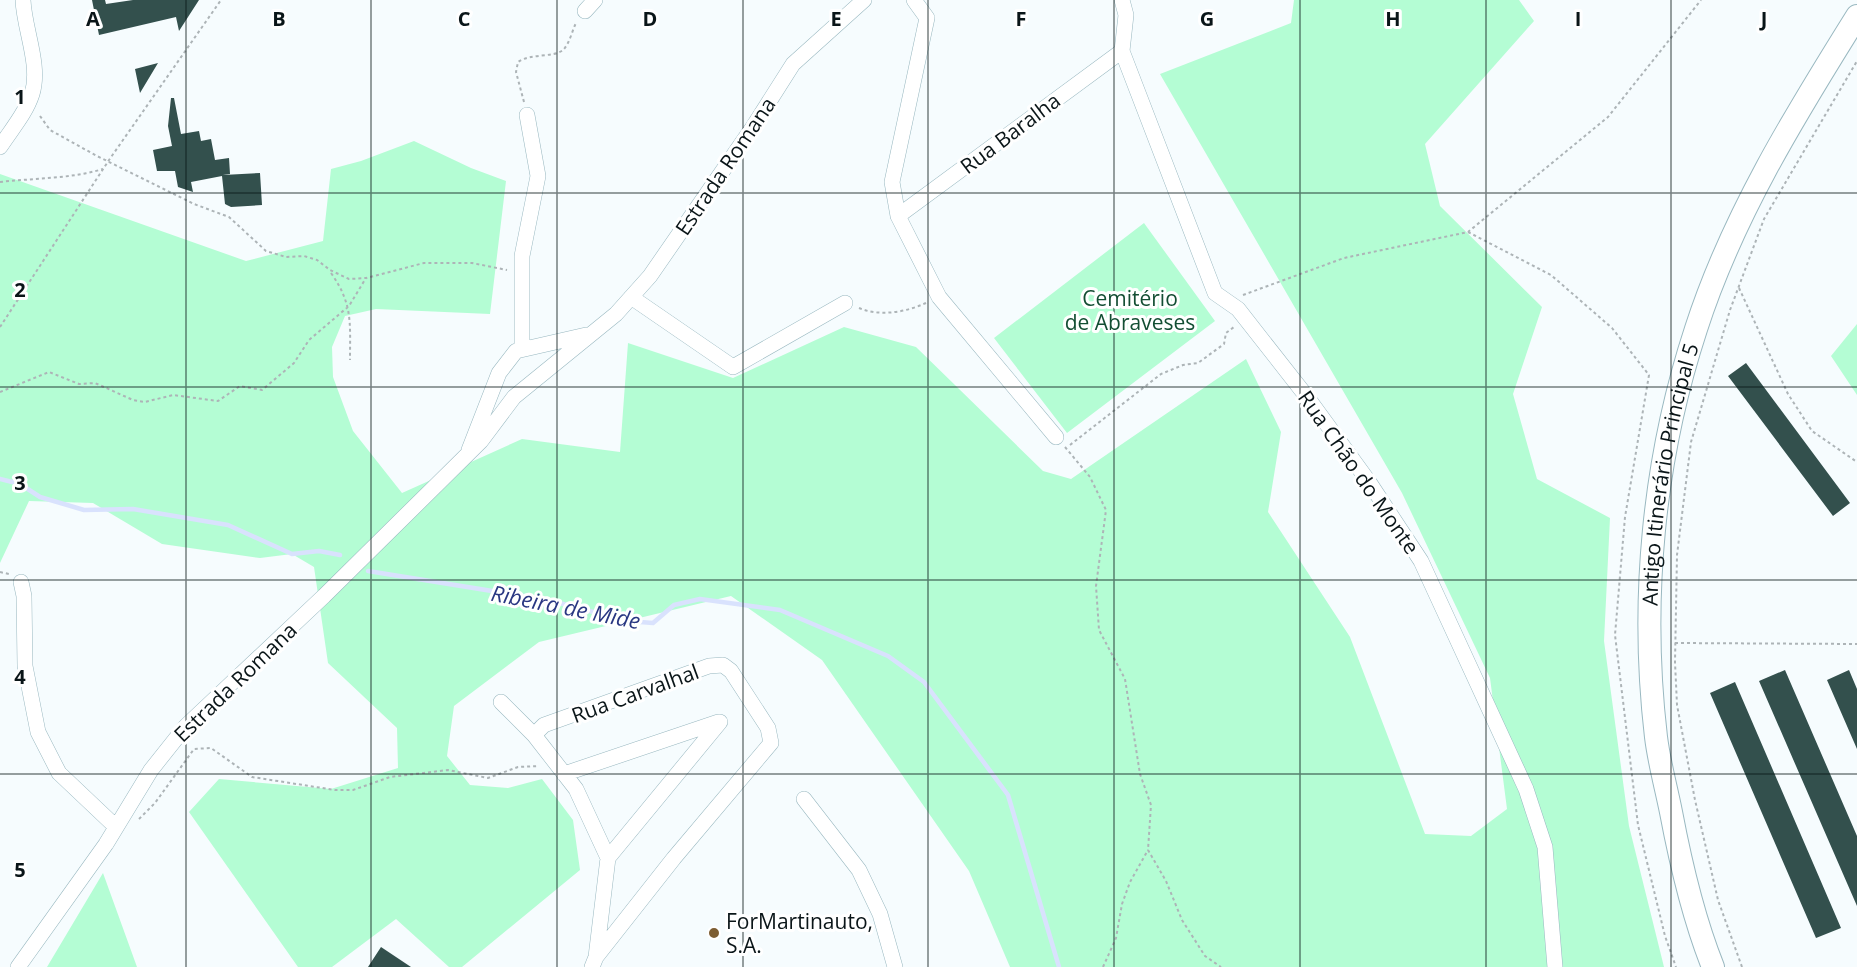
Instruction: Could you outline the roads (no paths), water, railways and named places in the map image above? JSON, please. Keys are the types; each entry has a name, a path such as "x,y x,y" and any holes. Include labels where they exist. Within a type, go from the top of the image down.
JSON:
{"highway":[{"name":"Antigo Itinerário Principal 5","path":"1713,967 1683,874 1657,738 1649,643 1652,540 1670,424 1700,317 1757,185 1857,16"}],"street":[{"path":"0,147 31,96 34,74 22,0"},
{"name":"Estrada Romana","path":"18,967 116,827 151,770 186,726 324,597 467,456 492,429 514,398 616,314 650,276 793,64 864,0"},
{"path":"914,0 927,18 892,182 898,216 939,297 1061,442"},
{"name":"Rua Chão do Monte","path":"1122,0 1126,15 1122,51 1215,293 1246,318 1369,482 1421,561 1526,789 1545,847 1555,967"},
{"name":"Rua Baralha","path":"898,216 1122,51"},
{"path":"522,349 522,256 538,176 527,115"},
{"path":"631,297 733,367 845,303"},
{"name":"Estrada Romana","path":"467,456 499,373 516,351 589,335"},
{"path":"21,582 24,596 25,666 38,732 59,773 116,827"},
{"name":"Rua Carvalhal","path":"534,735 544,725 710,666 723,665 731,671 768,728 771,743 674,858 594,962"},
{"path":"501,702 534,735 576,789 608,858 720,722 560,768"},
{"path":"804,799 859,870 880,914 895,967"},
{"name":"Rua Carvalhal","path":"594,962 608,858"}],"waterway":[{"name":"Ribeira de Mide","path":"0,479 20,484 40,497 84,510 133,509 228,525 292,554 319,551 340,555"},
{"name":"Ribeira de Mide","path":"368,571 548,600 627,621 653,623 674,605 700,599 780,610 888,656 924,682 1008,795 1059,967"}],"place":[{"name":"ForMartinauto, S.A.","path":"714,933"}],"park label":[{"name":"Cemitério de Abraveses","path":"1130,310"}]}
